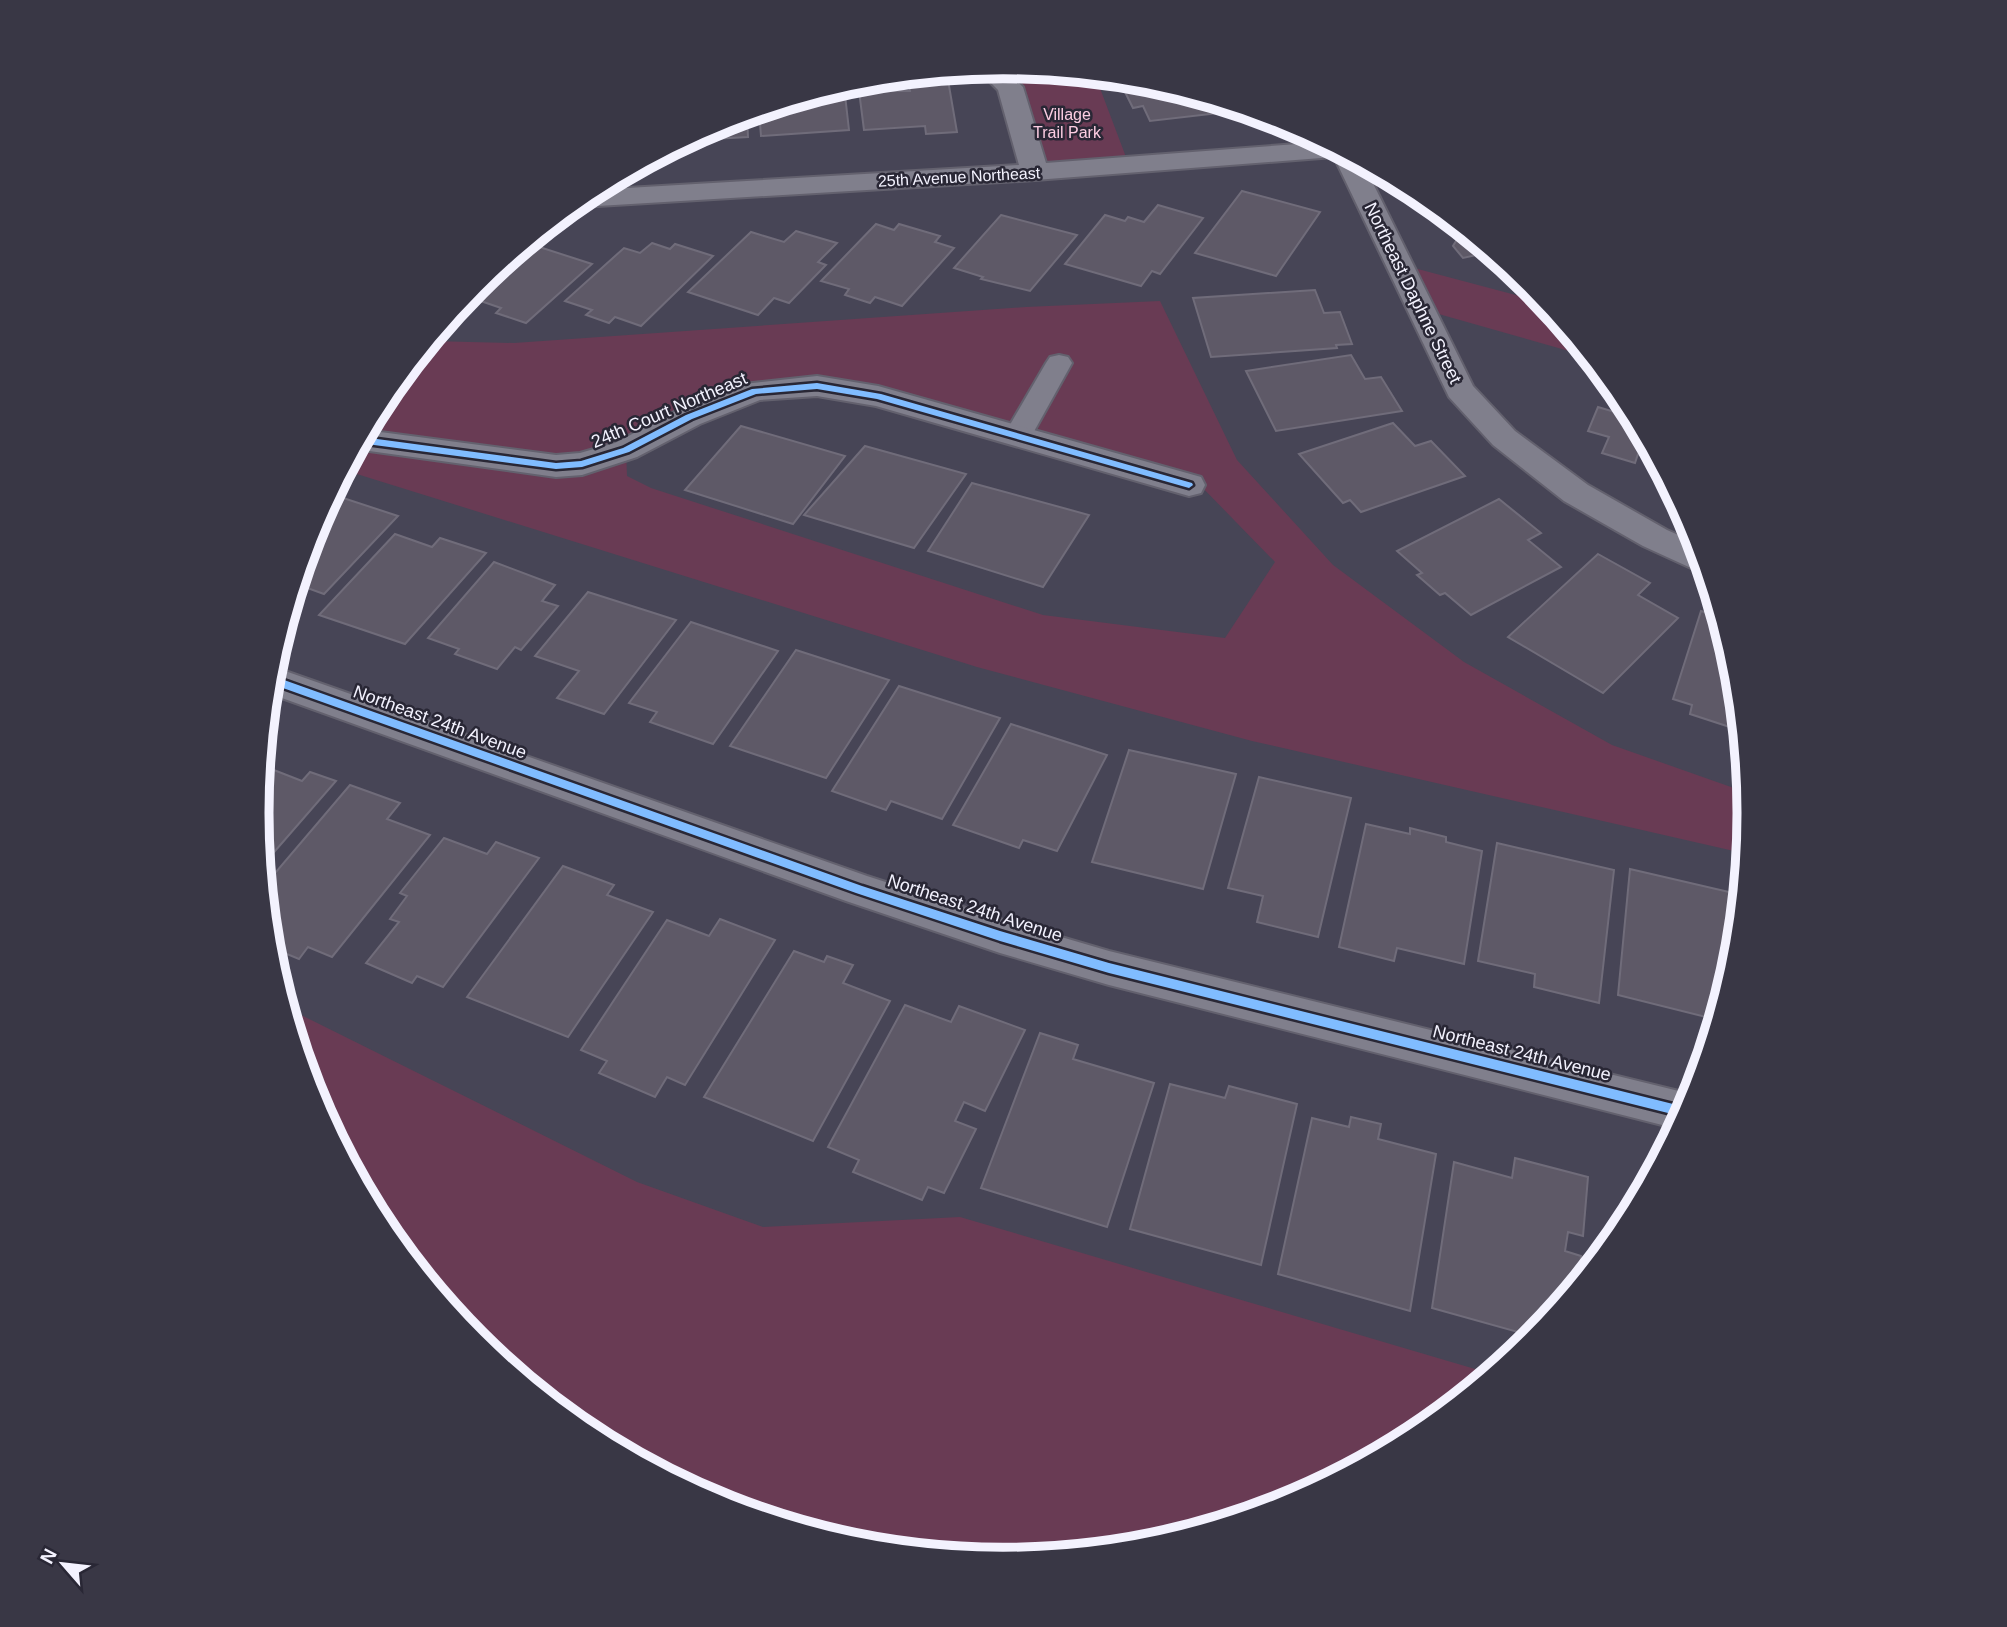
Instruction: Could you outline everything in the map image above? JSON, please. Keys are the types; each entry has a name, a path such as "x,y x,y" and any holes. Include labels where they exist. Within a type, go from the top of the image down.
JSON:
{"street":[{"path":"1001,79 1010,87 1035,172"},
{"name":"25th Avenue Northeast","path":"603,198 1035,172 1318,150"},
{"name":"Northeast Daphne Street","path":"1352,167 1461,390 1503,438 1576,493 1655,538 1690,554"},
{"name":"24th Court Northeast","path":"370,441 556,466 582,464 626,450 689,417 755,391 817,386 878,396 1189,485"},
{"name":"Northeast 24th Avenue","path":"281,683 847,885 1000,936 1109,968 1675,1109"}],"lane":[{"path":"1018,435 1059,363"}],"green space":[{"name":"Village Trail Park","path":"1000,79 1052,80 1099,85 1129,165 1035,172"},
{"path":"1399,264 1527,298 1575,353 1421,309"},
{"path":"1160,301 1237,460 1333,565 1464,662 1612,745 1737,789 1737,852 1252,741 977,667 353,473 393,405 441,341 514,343 1026,307","holes":["788,388 853,390 1196,481 1275,562 1225,638 1043,615 651,488 627,476 626,449"]},
{"path":"297,1013 637,1182 763,1227 960,1217 1482,1371 1412,1424 1371,1450 1328,1472 1240,1509 1147,1534 1052,1547 955,1547 860,1534 813,1523 722,1492 636,1450 556,1396 484,1333 421,1261 367,1181 325,1095"}],"building":[{"path":"948,81 957,132 926,134 925,126 864,130 859,93 910,91 909,85"},
{"path":"1124,89 1222,113 1150,121 1143,106 1133,108"},
{"path":"845,96 849,130 761,136 760,121"},
{"path":"747,125 748,137 714,139"},
{"path":"1242,191 1320,212 1276,276 1195,253"},
{"path":"1158,205 1203,218 1160,274 1152,271 1141,286 1065,264 1105,215 1125,221 1128,217 1144,222"},
{"path":"1001,215 1077,235 1030,291 981,279 983,277 954,268"},
{"path":"876,224 894,230 899,224 940,236 935,242 954,248 902,306 875,297 870,303 845,295 849,289 821,281"},
{"path":"796,231 837,243 818,262 826,265 789,303 774,298 758,315 688,292 751,232 784,242"},
{"path":"1458,237 1480,254 1463,258 1453,246"},
{"path":"652,243 670,249 675,244 713,256 641,326 615,317 609,323 586,315 592,310 565,301 624,248 640,253"},
{"path":"537,246 592,264 526,323 496,313 501,308 478,300"},
{"path":"1315,290 1324,313 1340,312 1352,344 1336,345 1337,348 1211,357 1193,298"},
{"path":"1351,355 1365,379 1381,377 1402,411 1276,431 1246,371"},
{"path":"1598,407 1618,413 1645,456 1638,454 1635,463 1602,453 1609,437 1588,431"},
{"path":"1393,423 1415,446 1431,441 1465,476 1361,512 1350,500 1343,503 1299,454"},
{"path":"741,426 845,456 793,524 685,490"},
{"path":"865,446 966,474 914,548 804,515"},
{"path":"972,483 1089,515 1043,587 928,551"},
{"path":"341,497 398,516 324,594 305,587"},
{"path":"1499,499 1541,533 1528,540 1561,567 1471,615 1445,593 1440,595 1417,575 1422,573 1397,551"},
{"path":"395,534 432,547 440,538 486,553 405,644 319,615"},
{"path":"1598,554 1650,583 1638,595 1678,618 1603,693 1508,637"},
{"path":"494,562 555,585 542,601 558,606 521,650 515,647 497,669 455,654 459,649 428,638"},
{"path":"588,592 676,620 604,714 557,698 579,671 535,656"},
{"path":"1701,611 1710,614 1724,670 1733,728 1690,714 1692,705 1673,699"},
{"path":"691,622 778,651 713,744 650,722 657,712 629,703"},
{"path":"796,650 889,680 826,778 730,746"},
{"path":"899,686 1000,718 942,819 891,801 886,810 832,791"},
{"path":"1011,724 1107,755 1057,851 1023,840 1019,848 953,825"},
{"path":"1129,750 1236,774 1203,889 1092,862"},
{"path":"270,768 302,781 310,772 336,781 270,857"},
{"path":"1259,777 1351,798 1318,937 1257,922 1263,896 1228,888"},
{"path":"350,785 400,803 387,819 430,835 332,957 308,947 299,959 282,952 272,877"},
{"path":"1366,824 1410,834 1410,828 1446,837 1446,842 1482,851 1464,964 1397,948 1394,961 1339,947"},
{"path":"444,838 487,854 496,842 539,858 443,987 417,976 412,983 366,963 399,922 390,919 407,896 400,893"},
{"path":"1497,843 1614,870 1599,1003 1534,987 1535,974 1478,961"},
{"path":"563,866 614,885 607,895 653,912 568,1037 467,997"},
{"path":"1630,869 1734,893 1724,957 1709,1018 1618,995"},
{"path":"720,919 775,940 685,1085 667,1077 655,1097 599,1073 607,1061 581,1050 667,920 709,936"},
{"path":"794,951 824,962 827,956 853,965 843,983 890,1001 813,1141 704,1097"},
{"path":"905,1005 951,1022 959,1006 1025,1030 985,1111 964,1102 955,1121 976,1129 944,1193 928,1187 922,1200 853,1172 859,1160 828,1147"},
{"path":"1040,1033 1078,1045 1073,1059 1154,1083 1107,1227 981,1188"},
{"path":"1170,1084 1225,1098 1229,1086 1297,1104 1261,1265 1130,1229"},
{"path":"1351,1117 1381,1124 1378,1139 1436,1154 1410,1311 1278,1274 1312,1118 1349,1127"},
{"path":"1515,1158 1588,1177 1583,1236 1568,1232 1565,1251 1581,1256 1580,1269 1523,1333 1432,1308 1454,1162 1512,1178"}],"cycle path":[{"path":"370,441 556,466 582,464 626,450 689,417 755,391 817,386 878,396 1189,485"},
{"path":"281,683 860,890 1000,936 1109,968 1675,1109"}]}
